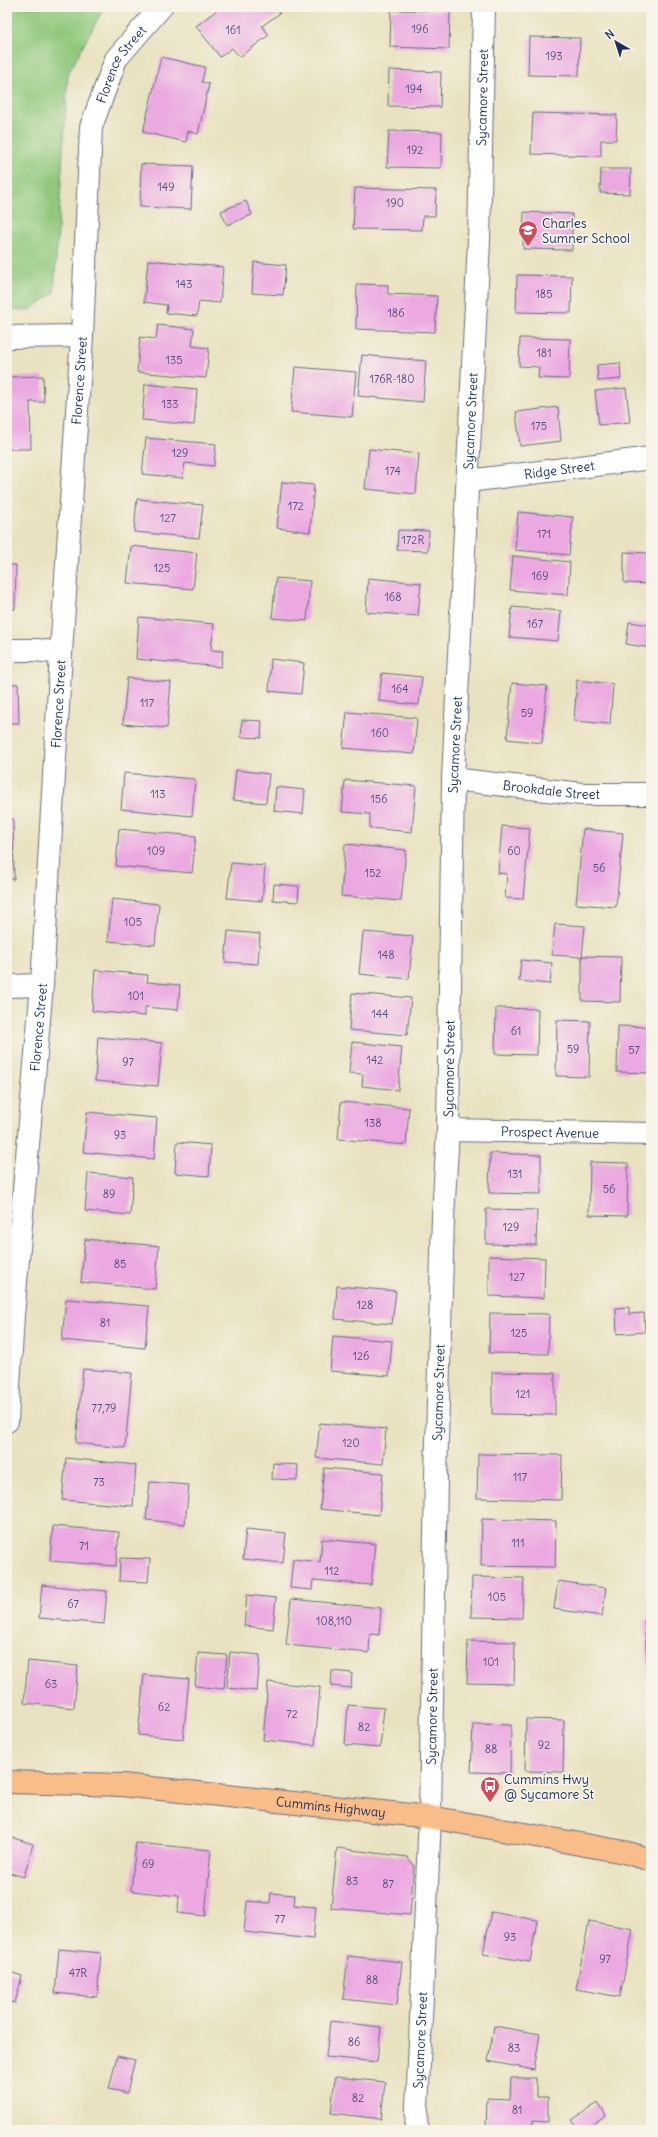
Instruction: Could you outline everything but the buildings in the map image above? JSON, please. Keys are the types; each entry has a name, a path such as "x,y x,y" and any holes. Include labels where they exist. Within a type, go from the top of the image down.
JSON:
{"main road":[{"name":"Cummins Highway","path":"7,1782 122,1785 430,1817 624,1852 651,1860"}],"street":[{"name":"Florence Street","path":"7,1421 13,1316 42,985 61,653 82,336 91,127 116,59 161,7"},
{"name":"Sycamore Street","path":"416,2130 430,1817 436,1462 443,1225 448,1130 453,779 479,241 484,7"},
{"path":"7,337 82,336"},
{"name":"Ridge Street","path":"468,481 651,458"},
{"path":"7,650 36,650 61,653"},
{"name":"Brookdale Street","path":"453,779 582,794 651,794"},
{"path":"7,986 42,985"},
{"name":"Prospect Avenue","path":"448,1130 651,1134"}],"green space":[{"path":"7,7 107,7 101,13 68,74 54,293 30,310 7,310"}],"place":[{"name":"Charles Sumner School","path":"528,247"},
{"name":"Cummins Hwy @ Sycamore St","path":"490,1803"}]}
